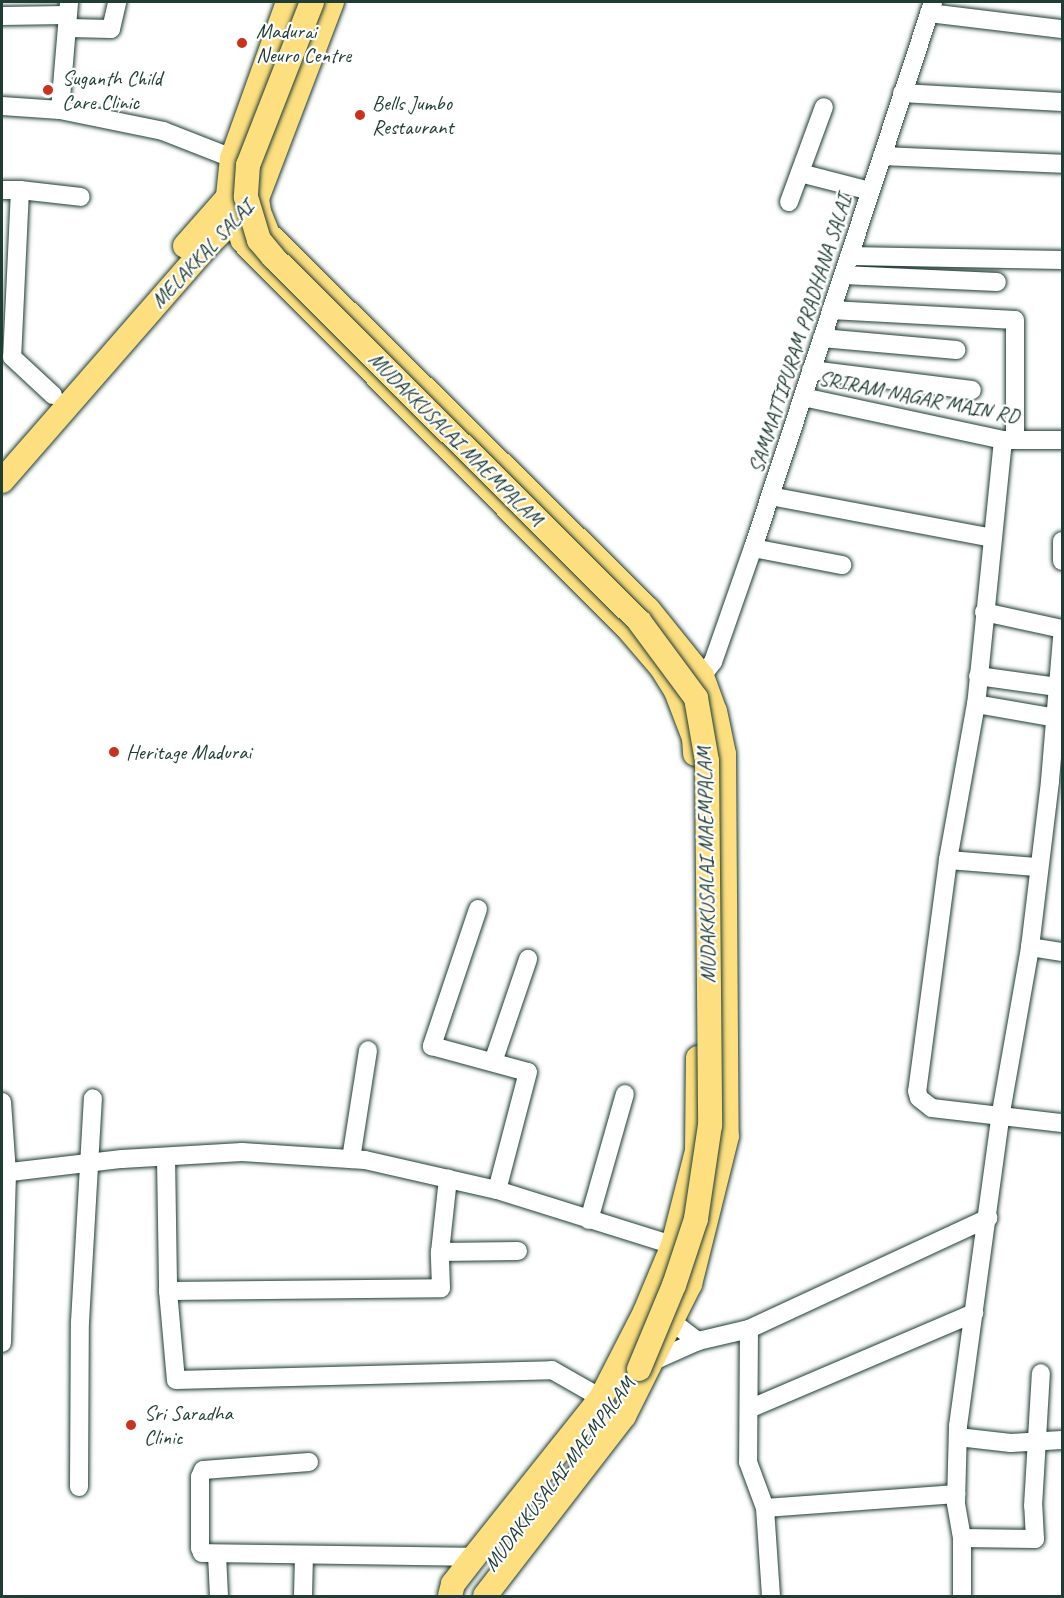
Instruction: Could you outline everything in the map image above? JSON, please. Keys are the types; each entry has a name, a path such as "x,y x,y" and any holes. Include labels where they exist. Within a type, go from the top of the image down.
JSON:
{"main road":[{"path":"288,2 232,158 230,207 243,241 263,264 630,631 661,667 676,691 694,738 699,808 697,1151 673,1245 653,1294 601,1398 453,1584 450,1596"},
{"name":"MUDAKKUSALAI MAEMPALAM","path":"312,2 248,165 246,197 259,240 639,621 696,698 707,761 710,1125 696,1220 645,1365 574,1462 465,1596"},
{"path":"332,2 257,198 259,212 268,234 648,609 702,676 716,711 724,754 727,1136 690,1284 645,1365 624,1416 485,1596"},
{"name":"MELAKKAL SALAI","path":"2,456 53,395 230,207 257,198"},
{"name":"MELAKKAL SALAI","path":"2,481 230,207"},
{"path":"676,691 702,676"},
{"path":"653,1294 675,1313"}],"street":[{"path":"2,16 68,15 111,29 117,2"},
{"path":"931,7 1062,29"},
{"name":"SAMMATTIPURAM PRADHANA SALAI","path":"702,676 713,662 753,548 931,7"},
{"path":"60,110 68,15"},
{"path":"902,93 1062,102"},
{"path":"2,106 60,110 163,131 232,158"},
{"path":"789,202 824,107"},
{"path":"882,156 1062,164"},
{"path":"800,173 870,191"},
{"path":"2,190 81,197"},
{"path":"21,190 12,357 53,395"},
{"path":"849,256 1062,260"},
{"path":"843,275 997,282"},
{"path":"831,310 1015,320 1009,440 992,538 976,704 948,860 917,1091 919,1098 932,1108 1000,1118 1062,1123"},
{"path":"822,338 956,350"},
{"path":"811,370 972,390"},
{"name":"SRIRAM NAGAR MAIN RD","path":"803,397 1009,440 1062,440"},
{"path":"770,496 992,538"},
{"path":"1062,541 1062,561"},
{"path":"753,548 842,565"},
{"path":"984,612 1062,628"},
{"path":"962,1596 962,1538 956,1494 958,1437 1000,1118 1030,947 1037,867 1056,782 1057,687 1062,637"},
{"path":"978,675 1057,687"},
{"path":"976,704 1058,719"},
{"path":"948,860 1037,867"},
{"path":"478,909 432,1046 528,1072 497,1190"},
{"path":"1030,947 1062,952"},
{"path":"493,1062 528,959"},
{"path":"351,1159 368,1050"},
{"path":"589,1220 625,1094"},
{"path":"79,1487 80,1322 93,1098"},
{"path":"2,1102 4,1173 2,1342"},
{"path":"4,1173 91,1162 242,1152 351,1159 497,1190 673,1245"},
{"path":"166,1156 168,1291 176,1380 552,1370 601,1398"},
{"path":"168,1291 441,1288 440,1252 448,1178"},
{"path":"645,1365 698,1341 749,1329 988,1218"},
{"path":"440,1252 518,1251"},
{"path":"675,1313 698,1341"},
{"path":"749,1409 974,1313"},
{"path":"749,1329 748,1462 765,1508 771,1596"},
{"path":"962,1538 1035,1539 1033,1506 1041,1374"},
{"path":"958,1437 1011,1443 1062,1440"},
{"path":"309,1462 203,1470 200,1477 200,1548 202,1553 474,1557"},
{"path":"765,1508 956,1494"},
{"path":"217,1555 219,1596"},
{"path":"303,1596 304,1555"}],"place":[{"name":"Madurai Neuro Centre","path":"242,43"},
{"name":"Suganth Child Care Clinic","path":"48,90"},
{"name":"Bells Jumbo Restaurant","path":"360,115"},
{"name":"Heritage Madurai","path":"114,752"},
{"name":"Sri Saradha Clinic","path":"131,1425"}]}
